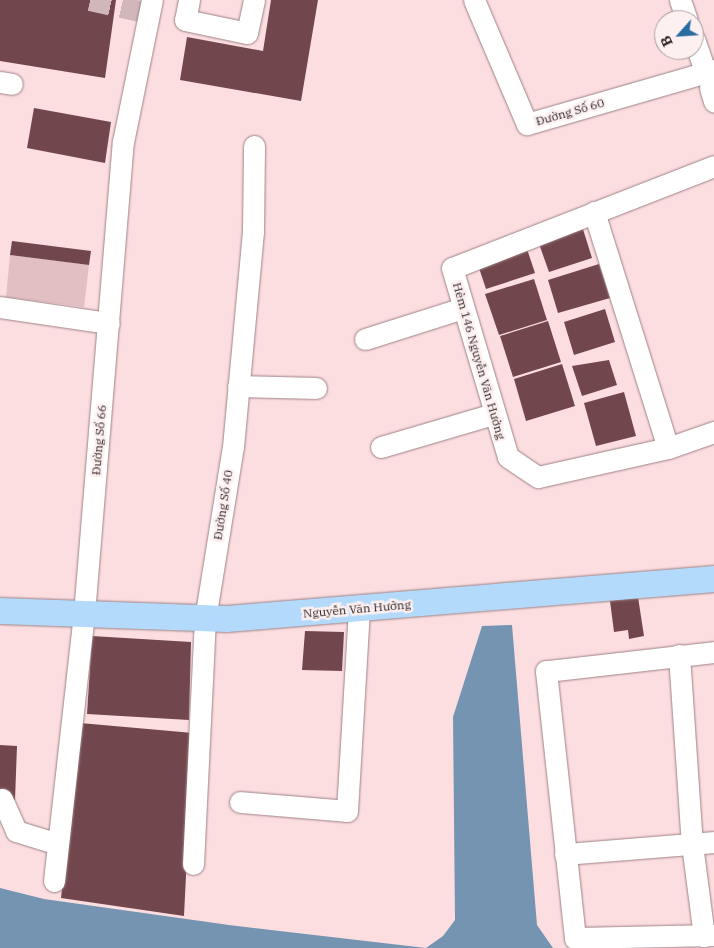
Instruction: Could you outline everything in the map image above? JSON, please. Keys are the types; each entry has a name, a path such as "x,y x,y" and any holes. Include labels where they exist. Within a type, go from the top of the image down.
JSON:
{"main road":[{"name":"Nguyễn Văn Hưởng","path":"0,610 205,619 359,610 714,579"}],"street":[{"name":"Đường Số 66","path":"54,881 84,614 123,142 152,0"},
{"path":"189,0 185,20 247,33 254,0"},
{"name":"Đường Số 60","path":"474,0 527,124 711,83"},
{"path":"702,60 711,83"},
{"name":"Đường Số 40","path":"193,864 205,619 238,386 253,231 254,146"},
{"name":"Hẻm 146 Nguyễn Văn Hưởng","path":"714,166 452,268 493,414 508,457 538,477 668,448 714,432"},
{"path":"594,212 668,448"},
{"path":"0,307 109,323"},
{"path":"365,339 463,308"},
{"path":"238,386 316,388"},
{"path":"381,447 493,414"},
{"path":"240,802 347,811 359,610"},
{"path":"679,656 692,844 709,935 575,938 546,671 714,652"},
{"path":"2,799 16,831 58,844"},
{"path":"565,854 714,842"}],"shaded area":[{"path":"10,255 89,265 84,307 6,297"}],"water":[{"path":"512,625 537,925 553,948 426,948 443,936 455,920 453,717 482,626"},
{"path":"0,888 44,899 229,925 426,948 0,948"}],"building":[{"path":"0,0 116,0 105,78 0,61"},
{"path":"271,0 318,0 301,101 180,80 187,37 263,51"},
{"path":"34,108 111,122 105,163 27,148"},
{"path":"582,226 592,258 549,272 538,241"},
{"path":"12,241 91,251 89,265 10,255"},
{"path":"526,246 535,273 486,289 477,262"},
{"path":"599,264 610,298 558,313 548,280"},
{"path":"534,279 547,320 499,335 485,294"},
{"path":"605,309 615,342 574,355 564,322"},
{"path":"548,321 561,362 513,377 500,336"},
{"path":"609,360 617,385 582,396 572,366"},
{"path":"562,364 575,406 526,421 514,379"},
{"path":"624,392 636,436 596,446 584,403"},
{"path":"638,597 644,636 629,639 628,630 614,632 610,601"},
{"path":"305,631 344,632 342,671 302,670"},
{"path":"92,636 191,642 189,720 87,714"},
{"path":"80,723 193,733 184,916 61,898"},
{"path":"0,745 17,746 15,800 0,799"}],"tunnel":[{"path":"90,0 149,13"}]}
